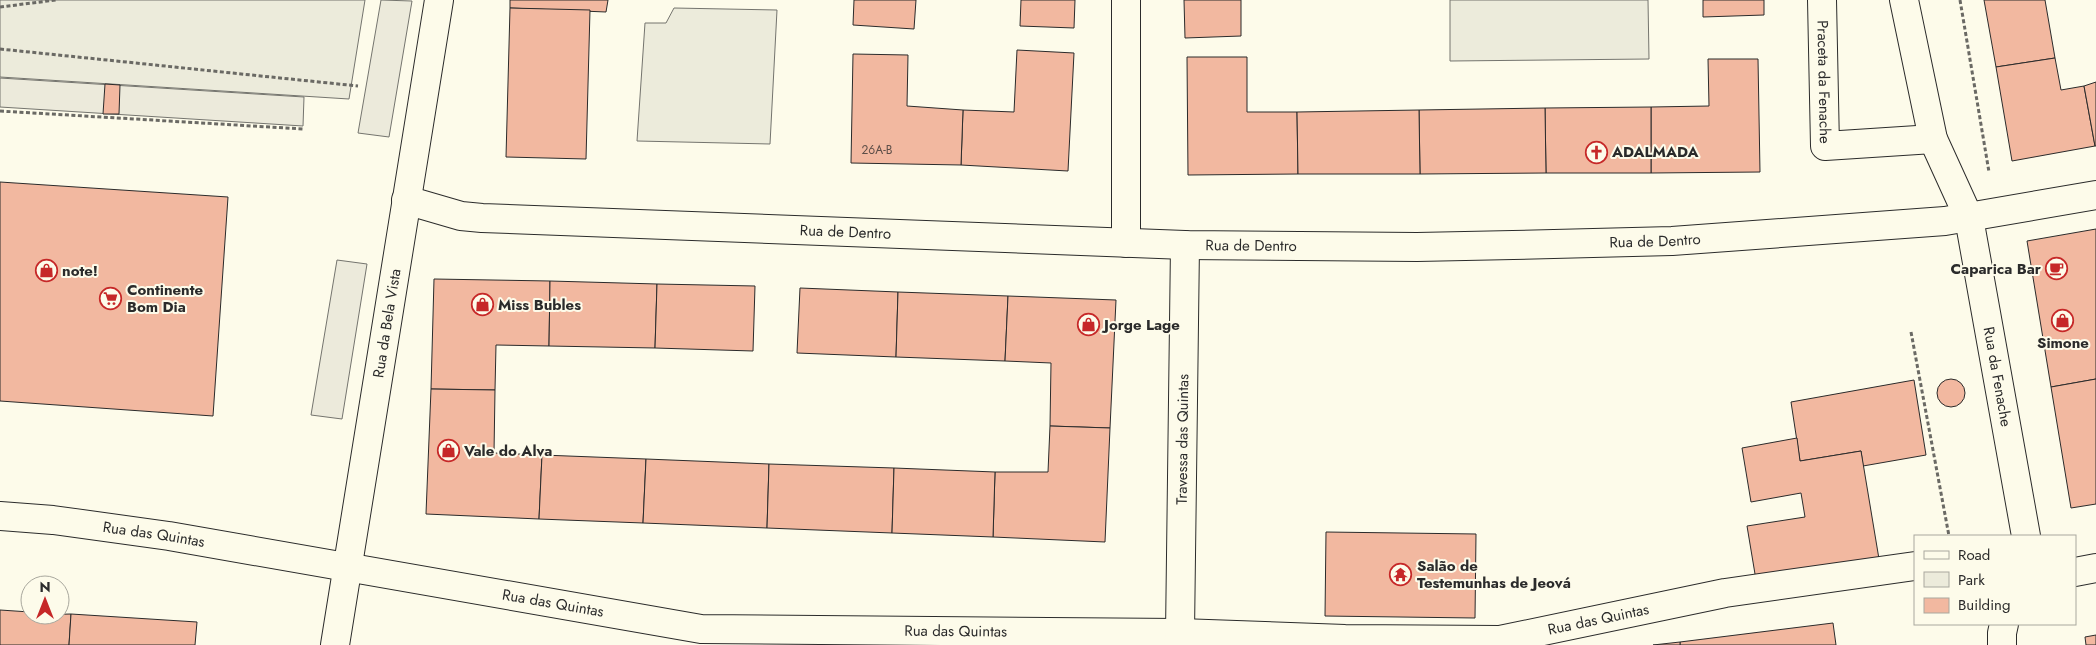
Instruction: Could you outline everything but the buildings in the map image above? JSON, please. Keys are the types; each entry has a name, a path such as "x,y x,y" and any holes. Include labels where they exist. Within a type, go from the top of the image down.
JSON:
{"street":[{"name":"Rua da Bela Vista","path":"334,645 439,0"},
{"path":"1126,0 1126,243"},
{"name":"Praceta da Fenache","path":"1822,0 1825,146 1933,140"},
{"path":"1904,0 1933,140 1969,218"},
{"name":"Rua de Dentro","path":"406,200 461,216 482,218 1186,245 1417,247 1672,241 1803,232 1969,218 2096,195"},
{"name":"Rua da Fenache","path":"1969,218 2026,535"},
{"name":"Travessa das Quintas","path":"1179,639 1186,245"},
{"name":"Rua das Quintas","path":"0,516 53,520 169,536 701,629 1179,639 1500,640 1725,593 1914,566"},
{"path":"2076,572 2096,568"},
{"path":"2002,645 2004,625"}],"path":[{"path":"0,7 56,0"},
{"path":"1960,0 1996,214"},
{"path":"0,49 358,86"},
{"path":"0,111 303,129"},
{"path":"1911,332 1949,535"}],"green space":[{"path":"0,0 365,0 349,99 0,77"},
{"path":"1450,0 1648,0 1649,59 1450,61"},
{"path":"674,8 777,10 770,144 637,141 645,23 666,23"}],"shaded area":[{"path":"381,0 412,1 389,137 358,133"},
{"path":"0,78 304,97 303,126 0,107"},
{"path":"337,260 367,264 342,419 311,415"}],"place":[{"name":"ADALMADA","path":"1596,152"},
{"name":"Caparica Bar","path":"2057,269"},
{"name":"note!","path":"46,271"},
{"name":"Continente Bom Dia","path":"111,299"},
{"name":"Miss Bubles","path":"482,305"},
{"name":"Simone","path":"2063,320"},
{"name":"Jorge Lage","path":"1088,325"},
{"name":"Vale do Alva","path":"448,451"},
{"name":"Salão de Testemunhas de Jeová","path":"1401,575"}]}
